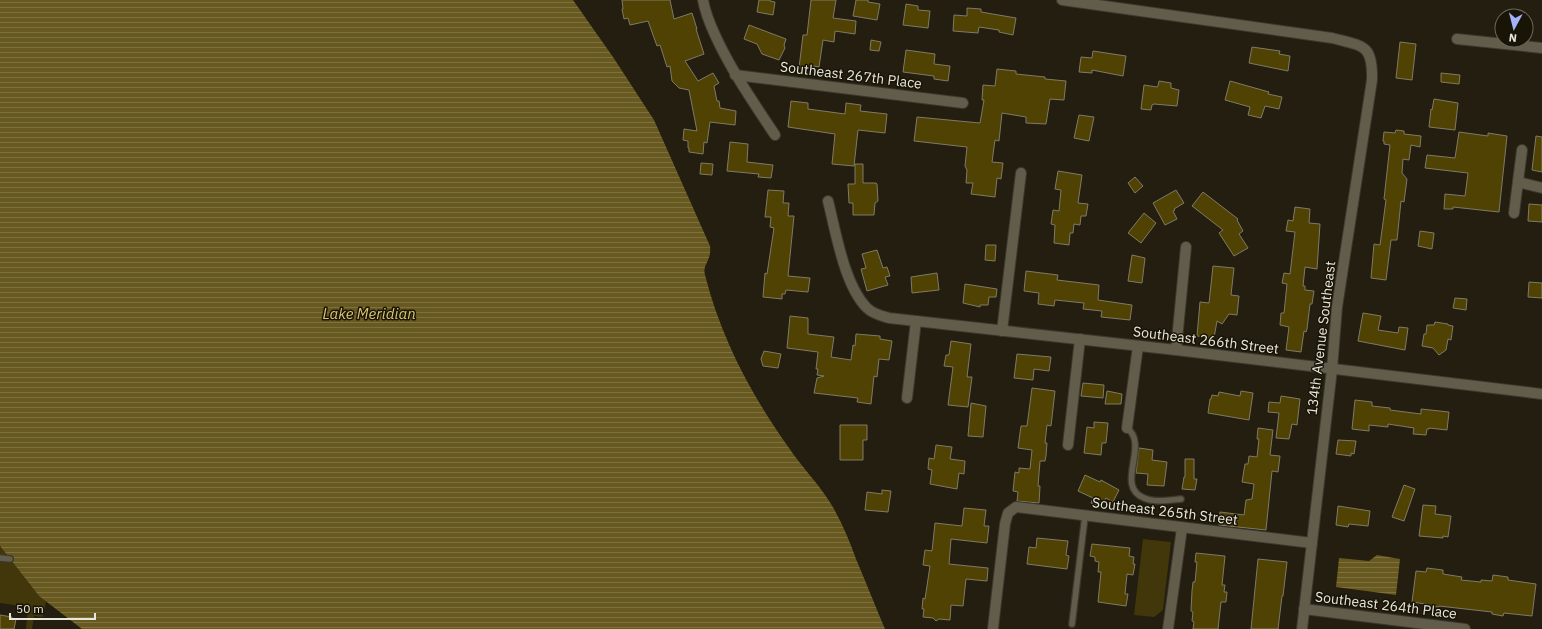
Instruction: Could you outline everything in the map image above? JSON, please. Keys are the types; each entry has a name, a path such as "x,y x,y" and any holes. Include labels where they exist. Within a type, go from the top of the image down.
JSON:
{"street":[{"path":"703,0 710,22 735,75 775,135"},
{"name":"134th Avenue Southeast","path":"1062,0 1332,38 1357,44 1368,52 1372,62 1372,80 1337,307 1332,369 1302,629"},
{"path":"1457,39 1542,48"},
{"name":"Southeast 267th Place","path":"735,75 963,103"},
{"path":"1514,213 1522,150"},
{"path":"1002,331 1021,173"},
{"path":"1518,182 1542,188"},
{"name":"Southeast 266th Street","path":"828,201 845,267 859,298 868,309 890,318 1176,350 1542,394"},
{"path":"1176,350 1186,247"},
{"path":"907,398 916,321"},
{"path":"1068,445 1080,339"},
{"path":"1127,428 1138,346"},
{"name":"Southeast 265th Street","path":"993,628 1005,524 1008,513 1016,507 1312,543"},
{"path":"1168,629 1182,528"},
{"name":"Southeast 264th Place","path":"1304,609 1415,626 1465,629"}],"lane":[{"path":"1127,428 1132,431 1135,441 1132,487 1136,493 1144,499 1181,499"},
{"path":"1072,624 1085,516"},
{"path":"0,558 10,559"}],"shaded area":[{"path":"1143,539 1171,542 1163,610 1154,617 1134,615"},
{"path":"0,546 39,596 46,601 43,617 34,616 32,629 26,629 28,607 0,603"}],"water":[{"name":"Lake Meridian","path":"0,0 573,0 613,57 654,120 710,246 710,255 704,271 712,298 729,343 750,387 775,428 794,456 824,493 834,509 846,534 885,629 82,629 39,596 0,546"},
{"path":"1377,555 1400,559 1396,595 1336,587 1339,558 1369,561"}],"building":[{"path":"622,0 670,0 674,19 692,13 704,54 685,61 698,81 713,73 719,83 714,86 720,108 736,111 735,125 710,122 707,143 704,142 703,154 689,152 688,141 683,140 684,129 697,131 689,90 679,88 672,81 670,66 667,67 660,45 657,46 648,21 630,25 628,18 624,19"},
{"path":"759,0 770,0 775,2 773,15 757,12"},
{"path":"811,0 836,0 833,18 856,21 855,34 835,31 834,42 823,40 819,67 814,66 814,69 799,68 803,35 807,35"},
{"path":"856,0 868,0 868,2 880,4 877,20 853,16"},
{"path":"906,4 918,6 918,10 930,11 928,28 903,25"},
{"path":"967,8 981,9 981,12 1016,18 1013,35 999,32 999,30 979,27 978,33 953,31 954,15 967,16"},
{"path":"749,25 786,39 784,45 785,48 779,60 762,54 757,44 744,39"},
{"path":"871,40 881,42 879,51 870,50"},
{"path":"1400,42 1416,44 1412,80 1396,78"},
{"path":"1252,47 1280,51 1279,54 1290,56 1288,71 1249,63"},
{"path":"906,50 935,54 934,64 950,66 948,81 934,79 934,76 903,72"},
{"path":"1093,51 1126,56 1123,76 1092,70 1092,73 1079,72 1081,57 1092,58"},
{"path":"997,69 1016,71 1016,74 1066,81 1064,100 1050,99 1046,124 1026,123 1026,117 1002,113 999,141 995,140 992,162 1003,163 1001,179 997,178 995,197 971,194 973,183 966,183 967,170 965,166 967,147 914,141 917,117 980,123 984,100 982,100 983,85 995,86"},
{"path":"1441,73 1460,75 1459,84 1441,82"},
{"path":"1159,81 1171,83 1171,88 1179,90 1177,106 1154,104 1152,105 1151,110 1141,109 1144,85 1157,87"},
{"path":"1230,81 1269,92 1268,94 1282,97 1279,109 1265,106 1261,118 1248,115 1250,107 1225,100"},
{"path":"1434,99 1458,103 1455,130 1429,127"},
{"path":"791,101 808,103 808,109 845,114 846,103 861,105 860,111 887,114 885,133 858,130 854,166 832,164 835,134 788,127"},
{"path":"1079,115 1094,117 1089,141 1074,138"},
{"path":"1396,130 1404,131 1404,134 1421,136 1420,147 1411,145 1409,160 1403,159 1402,173 1407,179 1404,202 1401,201 1397,240 1391,240 1386,280 1371,278 1374,244 1380,245 1386,200 1384,199 1390,145 1384,144 1384,132 1395,133"},
{"path":"1459,132 1488,136 1488,133 1507,136 1499,212 1453,207 1453,209 1444,209 1445,194 1465,196 1468,173 1425,168 1427,155 1455,158"},
{"path":"1536,136 1542,137 1542,172 1532,170"},
{"path":"730,142 748,144 747,162 773,165 771,178 758,177 759,174 727,171"},
{"path":"701,163 713,164 712,175 700,174"},
{"path":"855,164 863,164 863,183 877,184 878,201 875,203 874,215 853,215 853,203 849,203 848,184 855,184"},
{"path":"1058,171 1082,175 1078,203 1088,204 1086,216 1081,216 1080,225 1074,224 1073,233 1070,233 1069,245 1054,243 1055,225 1051,224 1053,210 1059,211 1061,190 1055,189"},
{"path":"1135,177 1143,186 1135,193 1128,183"},
{"path":"768,190 784,191 783,203 789,203 788,216 794,216 788,276 810,278 808,292 786,290 785,294 782,294 782,299 763,297 765,273 767,274 774,228 770,227 771,217 765,217"},
{"path":"1176,190 1184,203 1173,211 1177,219 1165,225 1153,203"},
{"path":"1203,192 1238,219 1237,220 1243,231 1239,234 1248,248 1234,256 1219,233 1223,230 1192,206"},
{"path":"1529,204 1542,205 1542,222 1528,221"},
{"path":"1295,207 1310,209 1309,223 1320,224 1317,269 1305,267 1303,286 1305,286 1305,290 1314,291 1312,304 1310,304 1307,329 1306,332 1304,331 1301,352 1286,350 1289,327 1280,325 1281,313 1284,313 1287,284 1282,283 1284,273 1290,274 1295,232 1286,231 1288,220 1293,221"},
{"path":"1144,213 1156,223 1141,243 1128,233"},
{"path":"1420,231 1434,233 1432,249 1418,246"},
{"path":"986,245 996,245 995,261 985,260"},
{"path":"877,250 883,268 887,267 890,276 885,277 888,285 867,291 861,269 866,268 862,254"},
{"path":"1132,255 1145,258 1142,283 1128,281"},
{"path":"1213,266 1234,268 1231,295 1239,296 1237,315 1229,314 1222,324 1217,321 1214,338 1197,336 1200,302 1209,303"},
{"path":"1026,271 1058,275 1057,280 1099,285 1098,300 1132,305 1130,320 1101,317 1102,311 1083,309 1084,303 1055,300 1054,306 1038,304 1039,293 1024,291"},
{"path":"937,273 939,290 912,293 911,277"},
{"path":"1529,282 1542,283 1542,298 1528,297"},
{"path":"965,284 997,289 996,297 989,297 988,305 980,305 980,307 963,303"},
{"path":"1455,298 1467,299 1466,310 1453,308"},
{"path":"1363,313 1381,316 1378,330 1398,333 1399,327 1408,328 1405,350 1358,341"},
{"path":"790,316 808,318 808,334 834,337 831,357 851,360 853,345 855,346 856,334 880,336 880,339 892,341 889,360 879,359 877,377 874,376 871,404 857,402 858,398 814,393 817,378 824,376 817,375 818,369 816,369 818,352 787,348"},
{"path":"1435,322 1453,326 1451,340 1448,339 1446,350 1439,355 1433,348 1422,346 1427,325 1434,325"},
{"path":"951,341 971,344 967,377 972,377 968,407 948,405 953,367 944,366 946,355 949,355"},
{"path":"764,351 781,354 778,368 763,366 761,359"},
{"path":"1017,354 1051,357 1049,371 1034,369 1033,380 1014,378"},
{"path":"1083,383 1104,385 1103,398 1081,396"},
{"path":"1032,388 1055,391 1051,426 1047,425 1045,461 1040,461 1038,486 1040,486 1039,503 1017,501 1018,492 1013,491 1015,472 1019,473 1019,468 1030,469 1032,450 1018,448 1021,426 1027,426"},
{"path":"1107,391 1122,394 1121,404 1105,404"},
{"path":"1241,391 1253,393 1249,420 1208,413 1212,395 1218,396 1219,392 1240,396"},
{"path":"1281,396 1300,399 1297,425 1292,424 1289,439 1276,438 1279,413 1268,412 1269,402 1280,403"},
{"path":"1355,400 1372,402 1372,406 1390,408 1390,410 1421,414 1421,409 1449,412 1447,430 1429,428 1427,429 1426,435 1413,434 1414,428 1388,424 1388,427 1369,425 1369,431 1352,429"},
{"path":"971,403 986,406 983,437 968,436"},
{"path":"1094,422 1108,423 1106,443 1102,443 1101,455 1084,453 1087,427 1094,428"},
{"path":"840,425 867,425 867,440 863,440 863,460 840,460"},
{"path":"1258,428 1273,430 1270,455 1280,456 1278,472 1272,471 1266,530 1219,525 1220,512 1244,515 1246,500 1252,499 1254,484 1242,482 1245,464 1248,464 1249,456 1257,457 1259,439 1257,439"},
{"path":"1338,440 1356,441 1354,454 1351,453 1351,456 1336,454"},
{"path":"936,445 952,447 950,459 965,461 964,474 959,473 957,489 930,484 932,470 928,469 929,458 934,459"},
{"path":"1139,448 1153,450 1152,460 1167,462 1164,486 1147,485 1148,474 1136,473"},
{"path":"1185,459 1194,459 1194,479 1197,479 1195,490 1182,489 1185,477"},
{"path":"1085,475 1100,482 1101,480 1119,490 1113,502 1106,498 1100,507 1091,503 1093,498 1078,491"},
{"path":"1404,485 1415,489 1404,521 1392,517"},
{"path":"882,490 891,491 888,512 865,510 867,492 882,494"},
{"path":"1423,505 1436,506 1435,514 1451,516 1448,537 1419,536"},
{"path":"1338,506 1370,511 1368,526 1349,524 1348,527 1336,525"},
{"path":"964,508 986,510 984,526 989,526 987,543 951,539 949,564 988,568 987,581 966,579 963,606 951,605 950,620 939,619 936,621 933,618 923,617 923,598 925,599 930,566 923,565 925,550 932,551 935,523 962,526"},
{"path":"1037,538 1068,541 1066,555 1069,556 1067,569 1027,564 1029,547 1036,548"},
{"path":"1092,544 1130,548 1129,556 1134,557 1133,564 1135,564 1133,575 1127,574 1125,594 1128,594 1126,606 1098,602 1101,572 1098,572 1099,562 1095,561 1095,557 1090,556"},
{"path":"1196,553 1225,556 1222,585 1225,585 1224,592 1227,592 1226,602 1221,602 1218,629 1193,629 1193,612 1191,611 1193,582 1195,582 1197,562 1195,562"},
{"path":"1258,559 1287,562 1278,629 1251,629"},
{"path":"1427,568 1443,570 1443,574 1462,577 1461,580 1481,582 1481,580 1492,581 1493,575 1508,577 1508,580 1536,584 1532,616 1504,613 1503,616 1492,614 1492,612 1426,606 1426,604 1412,602 1416,571 1426,572"},
{"path":"0,615 16,619 14,629 0,629"}]}
